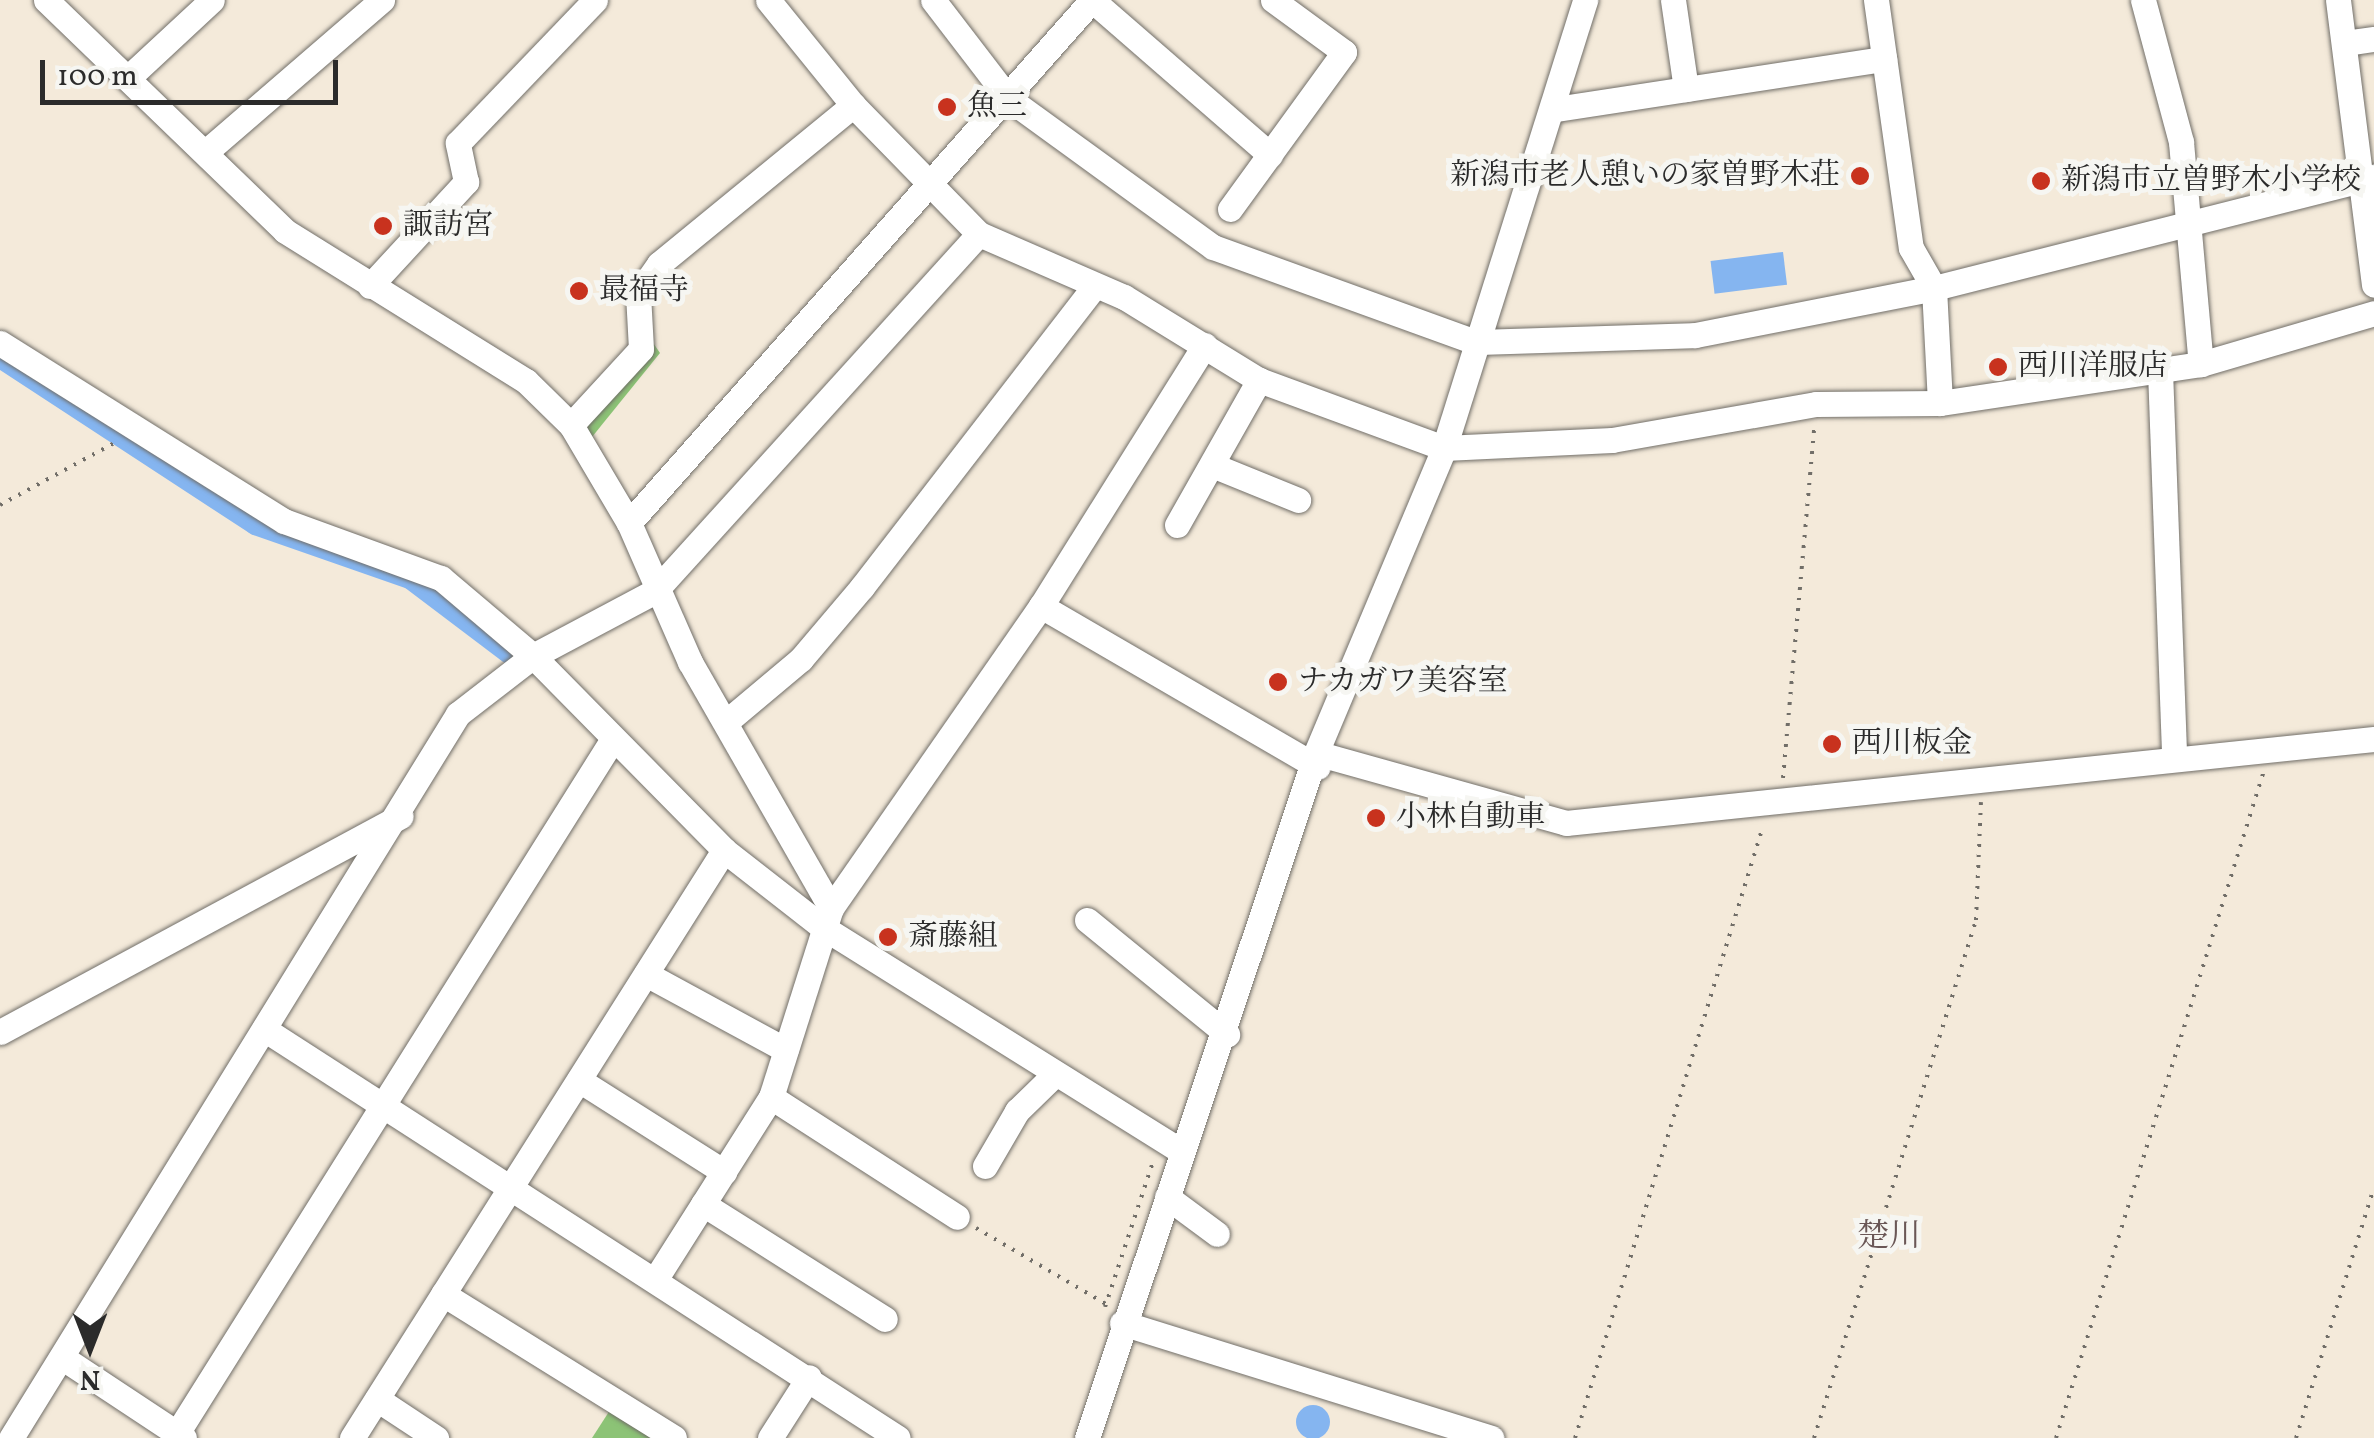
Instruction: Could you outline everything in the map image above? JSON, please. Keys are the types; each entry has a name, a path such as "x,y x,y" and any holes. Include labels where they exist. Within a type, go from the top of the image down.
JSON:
{"street":[{"path":"129,76 212,0"},
{"path":"208,150 382,0"},
{"path":"370,286 466,182 458,143 595,0"},
{"path":"768,0 853,105 979,234 1095,285 1204,344 1259,380 1444,448 1612,440 1816,404 1940,403 2201,364 2374,314"},
{"path":"933,0 1009,98 1213,247 1475,342 1695,336 1934,288 2191,220 2367,180"},
{"path":"629,524 1092,0 1270,154"},
{"path":"1086,1438 1167,1197 1171,1146 1227,1034 1317,760 1444,448 1475,342 1556,110 1585,0"},
{"path":"1673,0 1686,89"},
{"path":"1876,0 1911,248 1934,288 1940,403"},
{"path":"2143,0 2181,142 2201,364"},
{"path":"2338,0 2367,180 2374,285"},
{"path":"48,1 208,150 285,231 526,380 571,425 629,524 654,591 828,918"},
{"path":"1230,209 1344,52 1286,4"},
{"path":"2345,43 2374,39"},
{"path":"1556,110 1884,59"},
{"path":"571,425 641,349 638,294 659,264 853,105"},
{"path":"11,1438 401,816 458,714 533,656 654,591 979,234"},
{"path":"726,722 800,658 862,587 1095,285"},
{"path":"0,343 142,428 284,522 441,578 533,656 611,742 724,850 1055,1074 1171,1146"},
{"path":"656,1278 771,1096 828,918 1040,606 1204,344"},
{"path":"2160,370 2174,758"},
{"path":"1177,525 1259,380"},
{"path":"1212,465 1298,500"},
{"path":"1040,606 1317,760 1566,823 2374,739"},
{"path":"63,1358 178,1436 611,742"},
{"path":"0,1032 401,816"},
{"path":"352,1438 724,850"},
{"path":"1087,920 1227,1034"},
{"path":"646,974 786,1050"},
{"path":"264,1030 382,1113 512,1186 809,1376 898,1438"},
{"path":"985,1166 1017,1111 1055,1074"},
{"path":"579,1080 724,1172"},
{"path":"771,1096 957,1217"},
{"path":"1167,1197 1217,1234"},
{"path":"703,1204 886,1319"},
{"path":"443,1294 674,1438"},
{"path":"1122,1322 1492,1438"},
{"path":"770,1438 809,1376"},
{"path":"376,1399 436,1438"}],"path":[{"path":"1575,1438 1765,820 1781,802 1816,404"},
{"path":"0,506 142,428"},
{"path":"2056,1438 2269,750"},
{"path":"1814,1438 1976,920 1981,782"},
{"path":"957,1217 1106,1304 1171,1146"},
{"path":"2296,1438 2374,1188"}],"green space":[{"path":"645,331 660,353 592,437 583,423"},
{"path":"612,1407 659,1438 592,1438"}],"water":[{"path":"1783,252 1787,285 1715,294 1711,261"},
{"path":"1313,1405 1325,1410 1330,1422 1325,1434 1313,1439 1301,1434 1296,1422 1301,1410"}],"waterway":[{"path":"0,358 255,525 410,579 509,654"}],"place":[{"name":"魚三","path":"947,107"},
{"name":"新潟市老人憩いの家曽野木荘","path":"1860,176"},
{"name":"新潟市立曽野木小学校","path":"2041,181"},
{"name":"諏訪宮","path":"383,226"},
{"name":"最福寺","path":"579,291"},
{"name":"西川洋服店","path":"1998,367"},
{"name":"ナカガワ美容室","path":"1278,682"},
{"name":"西川板金","path":"1832,744"},
{"name":"小林自動車","path":"1376,818"},
{"name":"斎藤組","path":"888,937"}],"district":[{"name":"楚川","path":"1889,1238"}]}
